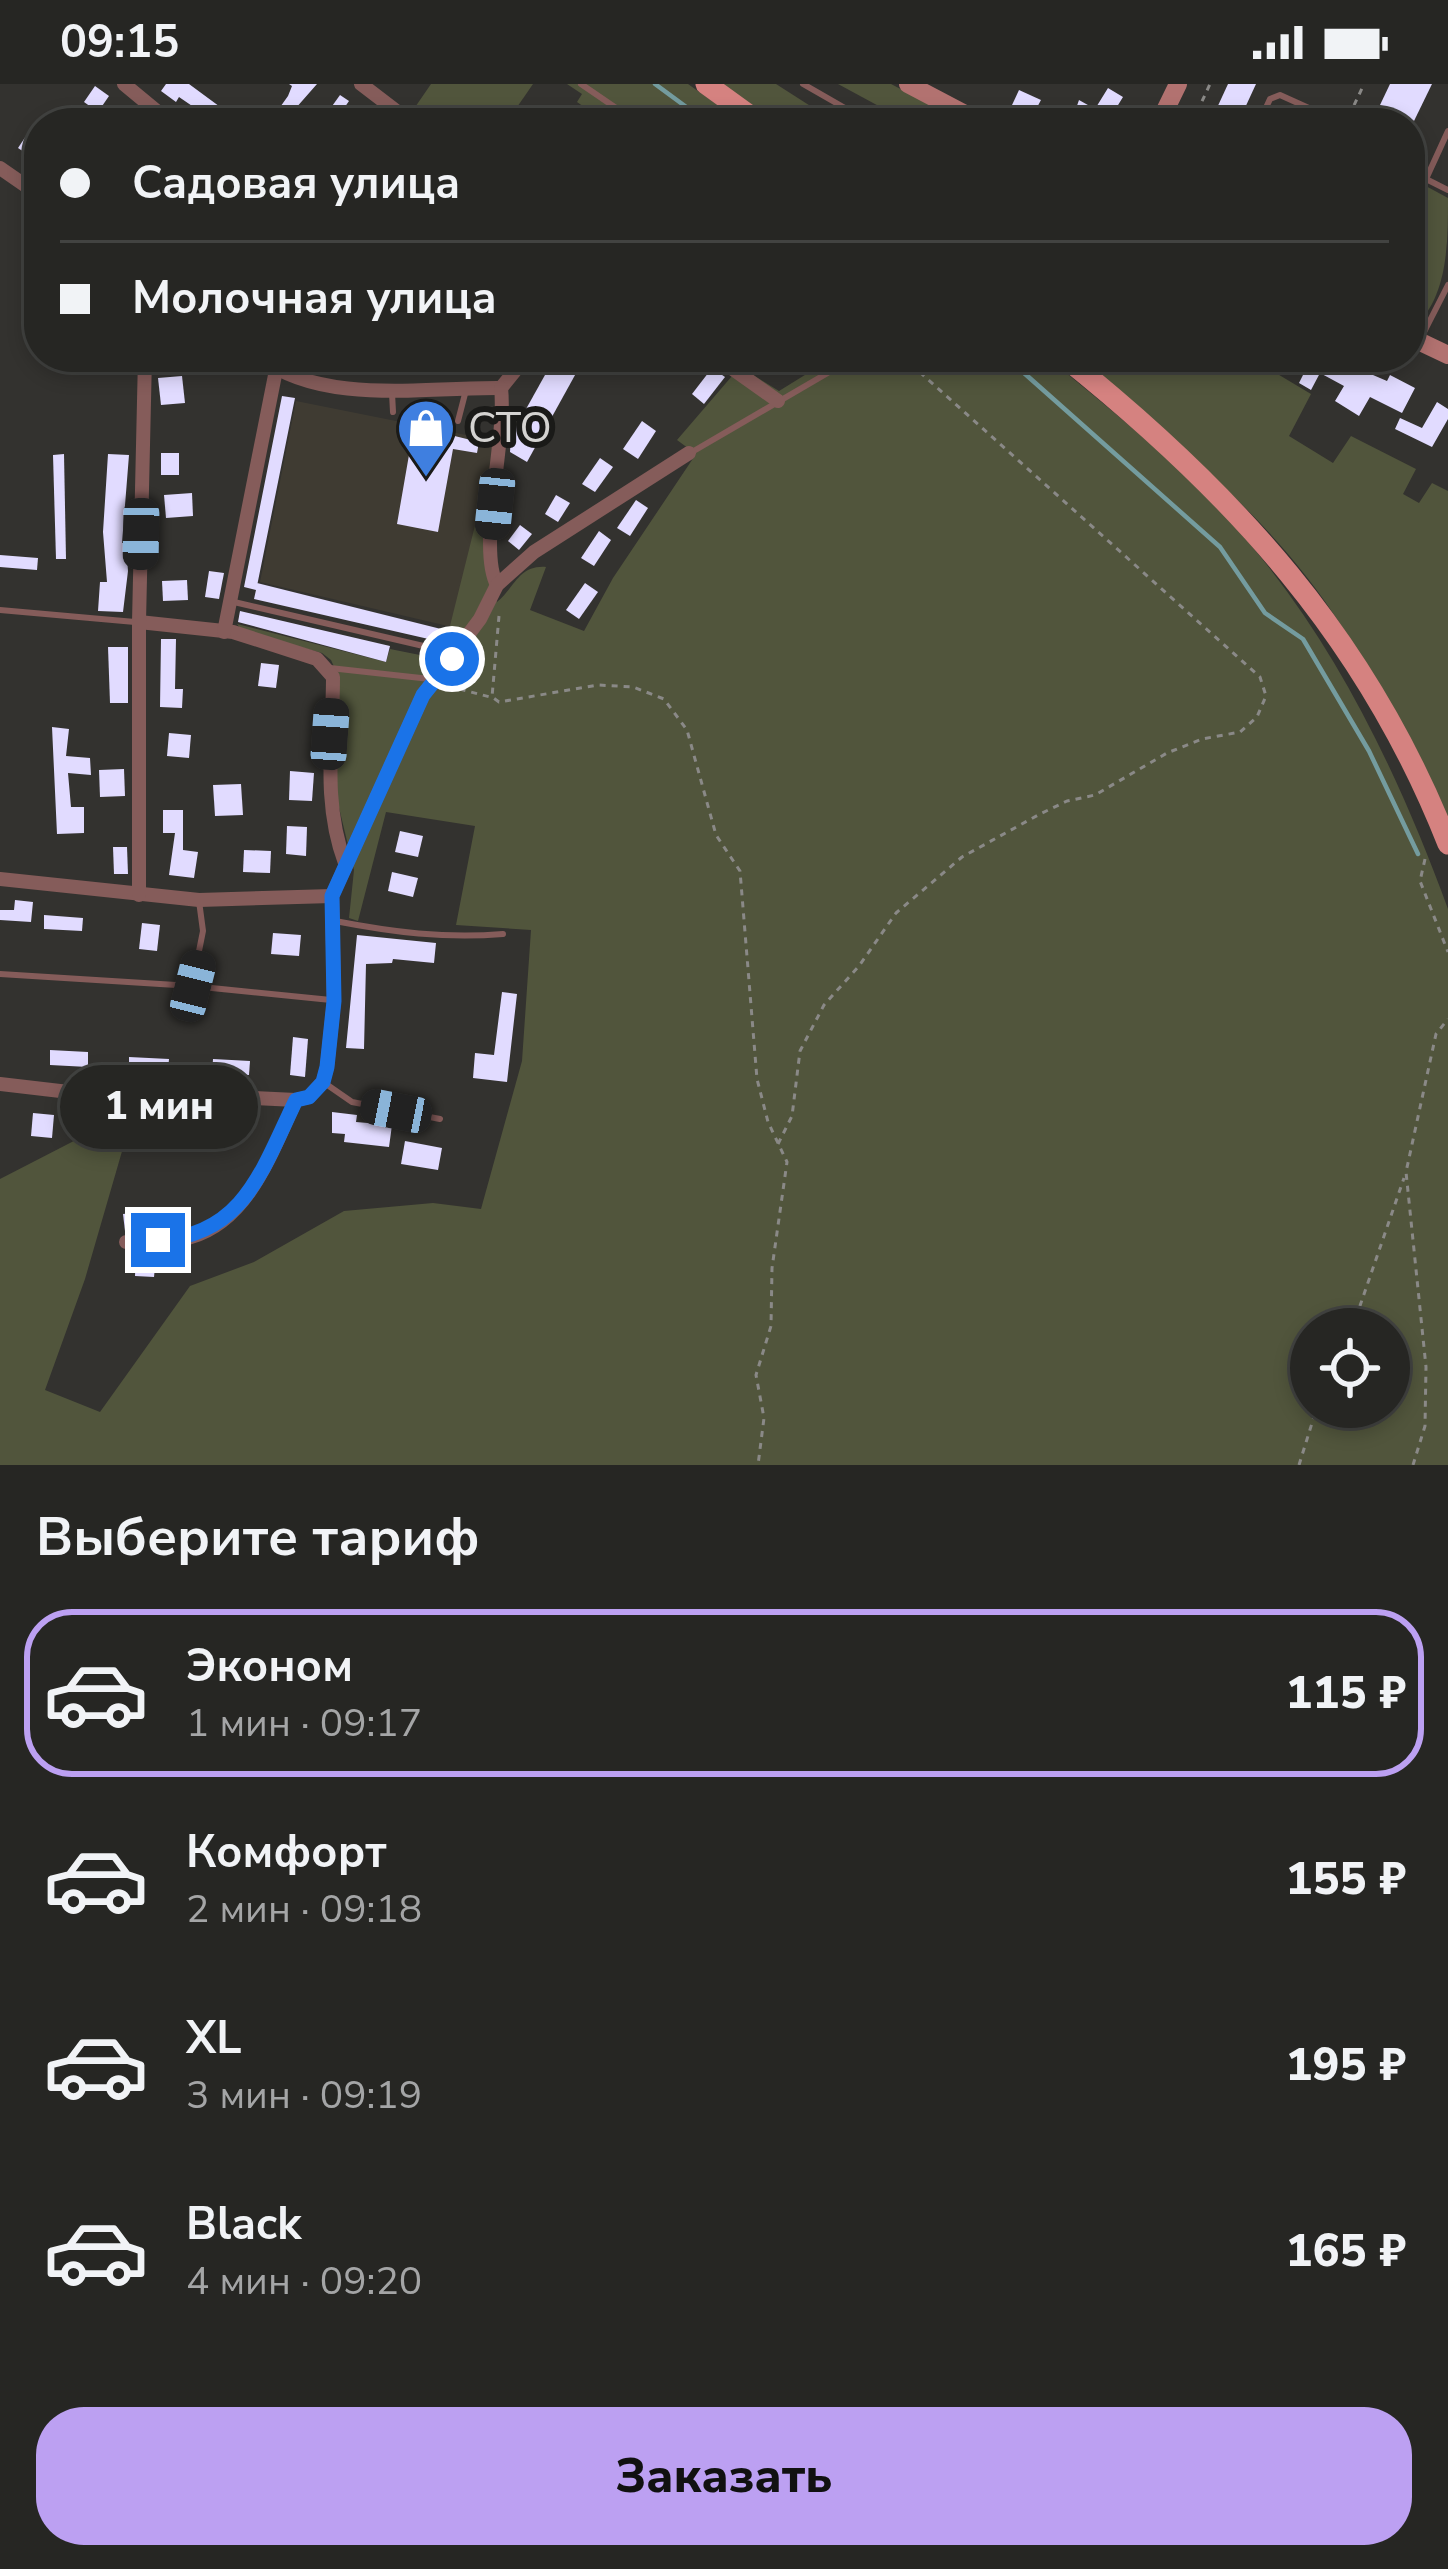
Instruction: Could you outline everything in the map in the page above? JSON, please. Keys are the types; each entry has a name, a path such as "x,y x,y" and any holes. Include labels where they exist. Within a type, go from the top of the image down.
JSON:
{"main road":[{"path":"706,84 739,108"},
{"path":"1082,372 1194,467 1301,586 1396,729 1448,844"}],"street":[{"path":"124,84 153,108"},
{"path":"361,84 392,108"},
{"path":"908,84 954,108"},
{"path":"139,895 146,372"},
{"path":"224,632 276,372"},
{"path":"282,372 313,382 392,393 501,388"},
{"path":"497,585 490,572 490,548 500,460 501,388 514,372"},
{"path":"737,372 778,401"},
{"path":"0,1084 180,1105 236,1097 309,1097 323,1082 334,1001 332,896 433,680 480,619 497,585 534,552 689,453"},
{"path":"139,622 224,632 317,659 327,668 333,677 329,770 333,825 345,863"},
{"path":"0,879 199,899 332,896"},
{"path":"126,1242 189,1238 213,1228 248,1196 296,1100"}],"lane":[{"path":"581,84 616,108"},
{"path":"803,84 845,108"},
{"path":"1266,108 1270,99 1280,95 1310,108"},
{"path":"1448,131 1426,178 1448,190"},
{"path":"1425,323 1448,285"},
{"path":"689,453 829,372"},
{"path":"458,421 466,389"},
{"path":"392,393 393,412"},
{"path":"230,601 432,648"},
{"path":"0,610 139,622"},
{"path":"327,668 433,680"},
{"path":"193,986 203,931 199,899"},
{"path":"335,921 458,938 503,934"},
{"path":"0,974 334,1001"},
{"path":"323,1082 352,1102 440,1119"}],"path":[{"path":"778,1144 792,1115 800,1051 824,1005 896,913 962,857 1040,814 1095,795 1167,753 1240,732 1257,717 1266,696 1260,677 919,372"},
{"path":"492,698 501,602 497,585"},
{"path":"433,680 508,704 598,685 633,687 664,699 687,730 716,835 740,871 757,1078 787,1162 772,1268 771,1327 756,1375 764,1418 758,1465"},
{"path":"1425,859 1420,881 1448,952"},
{"path":"1359,1308 1406,1172 1436,1034 1448,1018"},
{"path":"1406,1172 1426,1367 1425,1426 1413,1465"},
{"path":"1299,1465 1310,1428"}],"shaded area":[{"path":"296,401 496,441 452,627 260,582"}],"green space":[{"path":"431,84 533,84 516,108 414,108"},
{"path":"567,84 688,84 722,108 586,108 577,102 582,94"},
{"path":"716,84 776,84 814,108 749,108"},
{"path":"838,84 891,84 937,108 882,108"},
{"path":"1425,186 1448,198 1446,251 1434,301 1425,315"},
{"path":"737,372 748,372 779,391 810,372 1065,372 1204,494 1261,557 1327,651 1382,752 1448,909 1448,1465 0,1465 0,1179 134,1110 85,1279 45,1390 100,1412 190,1286 254,1262 344,1211 433,1203 481,1209 522,1061 531,930 456,925 475,826 386,812 358,921 349,918 354,870 335,791 339,678 322,653 242,631 237,624 386,662 390,649 425,656 444,650 496,441 486,572 497,602 523,573 546,567 530,610 584,631 613,578 696,454 677,440"},
{"path":"1092,372 1274,372 1311,394 1289,436 1333,463 1351,436 1416,469 1403,494 1419,503 1432,483 1448,491 1448,820 1369,672 1314,586 1252,514"}],"building":[{"path":"166,84 189,84 222,108 195,108 161,91"},
{"path":"289,84 317,84 296,108 279,108 288,96"},
{"path":"1228,84 1256,84 1245,108 1217,108"},
{"path":"1390,84 1432,84 1420,108 1380,105"},
{"path":"95,86 109,96 101,108 84,102"},
{"path":"1108,88 1123,97 1116,108 1096,108"},
{"path":"1019,90 1041,100 1037,108 1012,105"},
{"path":"340,95 349,101 344,108 331,108"},
{"path":"547,372 577,372 527,462 510,452 511,436"},
{"path":"709,372 725,377 704,404 692,394"},
{"path":"1304,372 1366,372 1387,381 1390,375 1415,388 1402,413 1370,397 1359,416 1335,401 1344,386 1320,373 1311,390 1299,383"},
{"path":"182,376 185,403 161,405 158,378"},
{"path":"282,396 295,398 258,583 449,631 446,643 254,599 256,590 244,587"},
{"path":"1437,402 1448,409 1448,419 1432,447 1395,429 1400,418 1422,428"},
{"path":"642,421 656,431 638,459 623,449"},
{"name":"СТО","path":"414,426 479,442 477,453 453,449 438,532 397,524"},
{"path":"161,453 179,453 179,475 161,475"},
{"path":"64,454 66,559 56,559 53,455"},
{"path":"108,454 129,455 122,543 126,543 128,571 123,612 98,611 100,582 107,582 103,532"},
{"path":"600,458 613,467 595,492 582,484"},
{"path":"192,493 193,516 166,518 164,495"},
{"path":"556,495 570,503 558,522 545,514"},
{"path":"636,500 648,508 630,536 617,528"},
{"path":"520,525 532,534 519,550 508,541"},
{"path":"599,531 611,540 594,566 581,558"},
{"path":"0,555 38,558 37,570 0,567"},
{"path":"209,571 224,573 219,599 205,597"},
{"path":"187,580 188,600 163,601 162,581"},
{"path":"585,583 598,592 579,619 566,610"},
{"path":"240,611 390,646 386,662 238,622"},
{"path":"161,639 176,639 175,689 183,689 182,708 160,707"},
{"path":"108,647 128,647 128,703 110,703"},
{"path":"261,663 279,665 276,688 258,686"},
{"path":"52,727 69,729 66,756 90,758 91,775 68,773 71,807 84,807 84,833 57,834"},
{"path":"169,733 191,735 189,758 167,756"},
{"path":"124,769 125,796 100,797 99,770"},
{"path":"290,771 314,773 312,801 289,800"},
{"path":"241,784 243,815 215,816 213,785"},
{"path":"163,810 183,810 183,850 198,852 194,878 169,875 175,833 163,833"},
{"path":"287,826 307,827 306,856 286,854"},
{"path":"400,831 423,836 418,857 395,852"},
{"path":"113,847 127,847 128,874 114,874"},
{"path":"244,850 271,851 270,873 243,872"},
{"path":"392,872 418,878 413,897 388,891"},
{"path":"15,900 33,902 31,922 0,920 0,910 14,910"},
{"path":"44,915 83,918 82,931 44,929"},
{"path":"142,923 160,925 157,951 139,949"},
{"path":"273,933 301,935 299,956 271,954"},
{"path":"357,935 436,943 434,963 393,959 392,963 366,964 364,1049 346,1048"},
{"path":"502,992 517,994 507,1082 473,1078 475,1053 494,1055"},
{"path":"293,1037 308,1039 305,1077 290,1075"},
{"path":"50,1050 88,1052 88,1067 50,1065"},
{"path":"129,1057 169,1059 168,1071 129,1069"},
{"path":"213,1059 250,1061 249,1075 212,1073"},
{"path":"332,1112 357,1115 356,1122 392,1125 389,1147 344,1142 345,1134 332,1133"},
{"path":"33,1113 54,1115 52,1138 31,1136"},
{"path":"405,1141 442,1148 438,1170 401,1164"},
{"path":"188,1207 187,1226 125,1231 123,1214"},
{"path":"136,1255 156,1257 154,1277 135,1276"}],"waterway":[{"path":"655,84 688,108"},
{"path":"1023,372 1220,547 1265,613 1303,639 1369,751 1418,854"}],"place":[{"name":"СТО","path":"426,479"}],"route":[{"path":"158,1240 189,1238 213,1228 232,1212 248,1196 296,1100 309,1097 323,1082 334,1001 332,896 423,695 452,659"}]}
